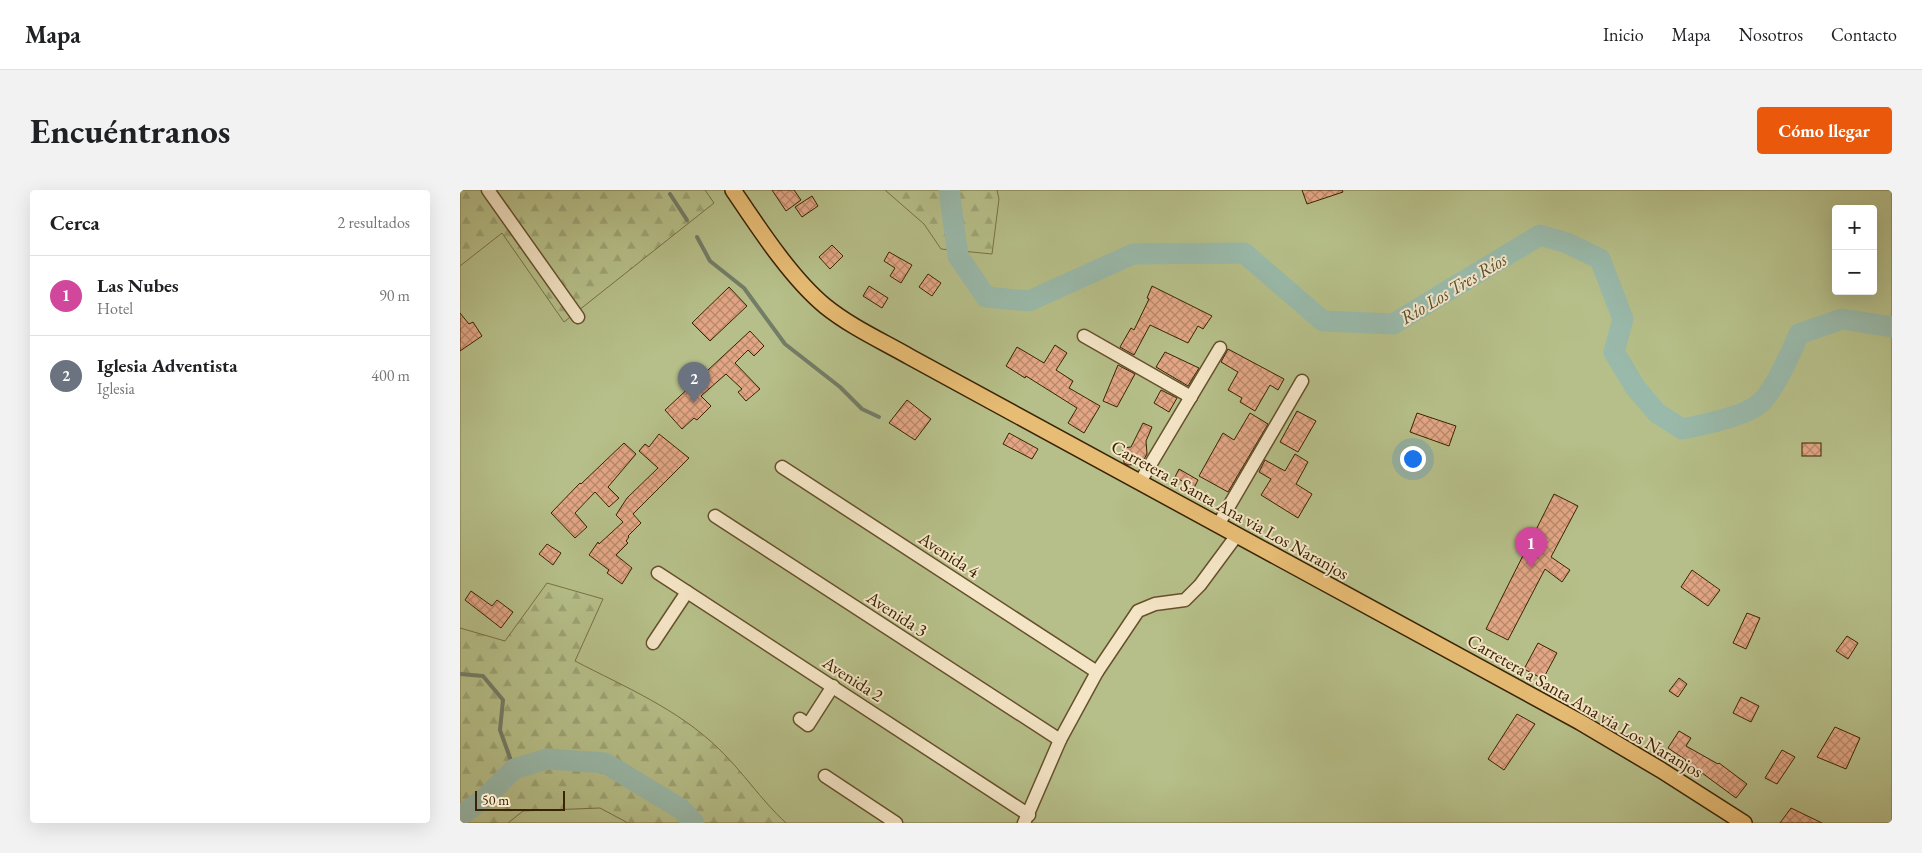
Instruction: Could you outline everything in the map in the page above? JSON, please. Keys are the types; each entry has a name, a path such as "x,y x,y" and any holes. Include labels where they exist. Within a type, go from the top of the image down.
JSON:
{"main road":[{"name":"Carretera a Santa Ana via Los Naranjos","path":"733,190 799,281 827,307 891,347 1580,722 1661,770 1744,823"}],"street":[{"path":"488,190 578,317"},
{"path":"1084,336 1191,397"},
{"path":"1140,482 1220,348"},
{"path":"1218,524 1302,381"},
{"name":"Avenida 4","path":"782,467 1097,672"},
{"name":"Avenida 3","path":"715,516 1060,740"},
{"path":"1026,819 1060,740 1097,672 1138,611 1155,604 1185,600 1200,585 1237,535"},
{"name":"Avenida 2","path":"658,573 833,686 1026,819"},
{"path":"653,643 687,592"},
{"path":"804,722 833,686"},
{"path":"824,776 839,778 896,823"}],"green space":[{"path":"460,190 1892,190 1892,823 460,823"},
{"path":"460,190 705,190 714,203 564,322 502,233 460,266"},
{"path":"885,190 997,190 999,199 992,254 941,249 924,224"},
{"path":"547,583 603,599 575,661 669,710 703,735 728,758 786,823 628,823 600,808 523,811 508,823 460,823 460,628 505,641"}],"building":[{"path":"772,190 794,190 801,200 786,211"},
{"path":"1302,190 1342,190 1343,192 1307,204"},
{"path":"812,196 818,206 802,217 795,207"},
{"path":"832,245 843,256 830,269 819,257"},
{"path":"889,252 912,265 901,283 890,276 895,268 884,261"},
{"path":"928,274 941,283 932,296 919,287"},
{"path":"869,286 888,298 882,308 863,296"},
{"path":"1152,286 1212,316 1203,329 1198,326 1188,343 1150,325 1134,355 1120,347 1131,328 1134,330 1149,299 1147,298"},
{"path":"729,287 747,306 710,341 692,323"},
{"path":"460,313 469,324 473,322 482,336 460,351"},
{"path":"750,331 764,346 754,356 748,350 735,363 760,389 746,401 738,392 742,389 726,374 701,396 711,406 697,420 694,418 682,429 665,410"},
{"path":"1055,345 1067,353 1056,370 1073,381 1069,388 1100,406 1084,433 1068,423 1077,408 1026,376 1025,378 1006,366 1017,347 1044,363"},
{"path":"1228,349 1284,379 1278,390 1270,385 1255,411 1240,402 1242,398 1228,390 1238,372 1221,362"},
{"path":"1165,352 1199,368 1188,386 1156,367"},
{"path":"1118,365 1135,374 1117,407 1103,401"},
{"path":"1161,390 1177,398 1169,412 1154,403"},
{"path":"907,400 931,419 915,440 889,423"},
{"path":"1297,411 1316,421 1298,452 1280,442"},
{"path":"1250,413 1268,424 1228,492 1199,476 1223,433 1234,440"},
{"path":"1417,413 1456,426 1449,446 1410,432"},
{"path":"1143,423 1152,427 1146,441 1147,454 1141,464 1128,465 1124,463 1123,448 1131,447"},
{"path":"1009,433 1038,449 1032,459 1003,444"},
{"path":"659,434 689,458 633,514 641,523 628,536 626,541 628,543 616,555 632,568 622,584 607,573 609,570 589,555 598,542 599,544 623,522 616,515 627,498 658,468 639,451 645,444 649,447"},
{"path":"624,443 636,454 608,487 619,498 609,507 595,492 575,513 587,527 575,538 551,513 580,483"},
{"path":"1802,443 1821,443 1821,456 1802,456"},
{"path":"1295,454 1308,462 1296,484 1312,494 1298,518 1261,495 1271,479 1259,472 1265,460 1285,471"},
{"path":"1179,469 1198,480 1194,488 1175,477"},
{"path":"1554,494 1578,506 1551,557 1570,570 1562,582 1545,569 1508,640 1486,629"},
{"path":"547,544 561,553 553,565 539,554"},
{"path":"1692,570 1720,590 1708,606 1681,587"},
{"path":"471,591 492,606 497,600 513,612 501,628 465,600"},
{"path":"1747,613 1760,618 1746,649 1733,643"},
{"path":"1847,636 1858,643 1848,659 1836,651"},
{"path":"1538,643 1557,653 1543,679 1524,669"},
{"path":"1679,678 1687,684 1678,697 1669,691"},
{"path":"1741,697 1759,706 1751,722 1733,713"},
{"path":"1517,714 1535,724 1504,770 1488,759"},
{"path":"1835,727 1860,738 1846,769 1817,757"},
{"path":"1679,731 1691,738 1686,746 1719,763 1747,784 1736,798 1702,773 1700,777 1682,766 1686,760 1668,748"},
{"path":"1782,750 1795,757 1777,784 1765,778"},
{"path":"1791,808 1822,823 1780,823"}],"waterway":[{"name":"Río Los Tres Ríos","path":"949,190 958,256 986,297 1029,301 1133,254 1244,253 1323,321 1393,324 1540,235 1567,243 1600,259 1623,319 1614,352 1635,387 1657,413 1682,429 1733,417 1759,404 1776,382 1799,334 1842,319 1892,327"},
{"path":"670,194 687,220"},
{"path":"697,237 710,261 744,288 785,344 840,387 862,409 879,417"},
{"path":"460,674 483,676 503,700 500,730 514,769"},
{"path":"460,816 486,797 514,769 547,759 605,763 681,809 694,823"}],"place":[{"name":"Iglesia Adventista","path":"694,403"},
{"name":"Las Nubes","path":"1531,568"}]}
